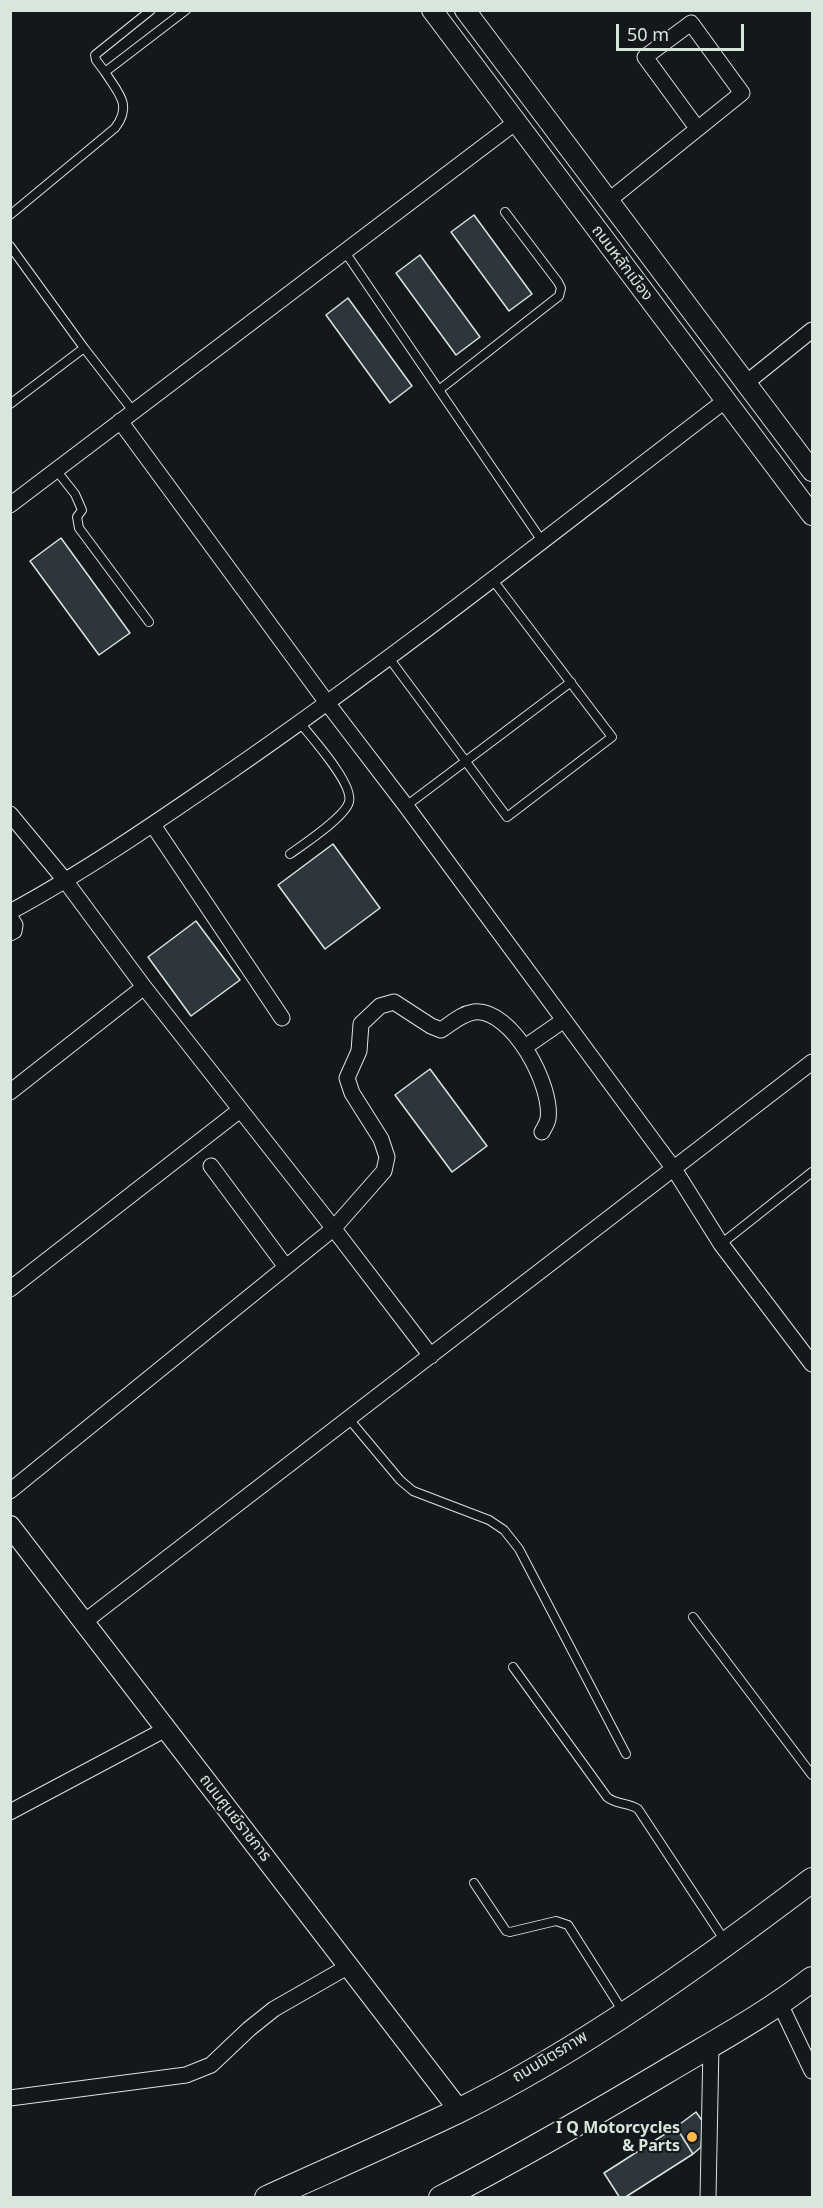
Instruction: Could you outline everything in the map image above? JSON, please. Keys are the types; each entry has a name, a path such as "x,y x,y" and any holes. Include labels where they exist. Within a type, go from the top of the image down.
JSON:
{"main road":[{"name":"ถนนมิตรภาพ","path":"267,2198 459,2110 554,2057 727,1944 813,1880"},
{"path":"441,2198 588,2117 711,2045 780,2004 813,1979"}],"street":[{"name":"ถนนหลักเมือง","path":"432,10 813,515"},
{"name":"ถนนหลักเมือง","path":"465,10 813,471"},
{"path":"608,201 742,93 691,23 645,57 697,128"},
{"path":"10,505 516,122"},
{"path":"10,912 153,825 328,704 726,400 813,330"},
{"path":"120,421 674,1169 721,1244 812,1361"},
{"path":"10,814 64,879 144,987 431,1356"},
{"path":"153,825 282,1018"},
{"path":"10,917 15,925 14,931 10,933"},
{"path":"10,1092 144,987"},
{"path":"10,1491 333,1229 384,1171 387,1157 381,1138 352,1093 347,1078 359,1051 361,1024 380,1006 394,1002 441,1030 463,1015 475,1012 486,1013 500,1021 525,1047 543,1087 548,1120 542,1132"},
{"path":"525,1047 564,1020"},
{"path":"84,1622 813,1062"},
{"path":"10,1289 240,1110"},
{"path":"211,1166 286,1267"},
{"name":"ถนนศูนย์ราชการ","path":"10,1526 459,2110"},
{"path":"10,1812 166,1729"},
{"path":"10,2098 186,2075 201,2070 211,2065 274,2009 349,1966"},
{"path":"780,2004 813,2071"},
{"path":"708,2198 711,2045"}],"lane":[{"path":"10,215 115,128 122,118 125,109 120,96 95,55 151,10"},
{"path":"105,72 186,10"},
{"path":"439,390 559,296 561,288 558,282 505,212"},
{"path":"10,246 133,411"},
{"path":"345,252 542,541"},
{"path":"10,404 84,348"},
{"path":"56,470 79,500 82,510 77,517 79,528 149,622"},
{"path":"389,658 507,817 612,737 492,579"},
{"path":"406,806 571,682"},
{"path":"290,854 333,822 350,800 345,782 300,723"},
{"path":"721,1244 813,1172"},
{"path":"349,1419 400,1480 413,1491 489,1520 504,1530 519,1549 626,1754"},
{"path":"693,1617 813,1774"},
{"path":"513,1667 607,1797 612,1802 631,1804 638,1809 727,1944"},
{"path":"474,1883 506,1930 510,1932 556,1921 562,1921 568,1925 624,2013"}],"building":[{"path":"474,215 532,294 509,311 451,232"},
{"path":"420,255 480,337 456,355 396,273"},
{"path":"348,298 412,386 390,403 326,315"},
{"path":"61,538 130,633 99,655 30,561"},
{"path":"333,844 380,908 325,949 278,885"},
{"path":"196,921 240,980 191,1016 148,957"},
{"path":"430,1069 487,1146 452,1172 395,1095"},
{"name":"I Q Motorcycles & Parts","path":"696,2112 703,2122 701,2147 693,2154 676,2127"},
{"path":"676,2127 693,2154 624,2198 620,2198 604,2173"}],"place":[{"name":"I Q Motorcycles & Parts","path":"692,2137"}]}
